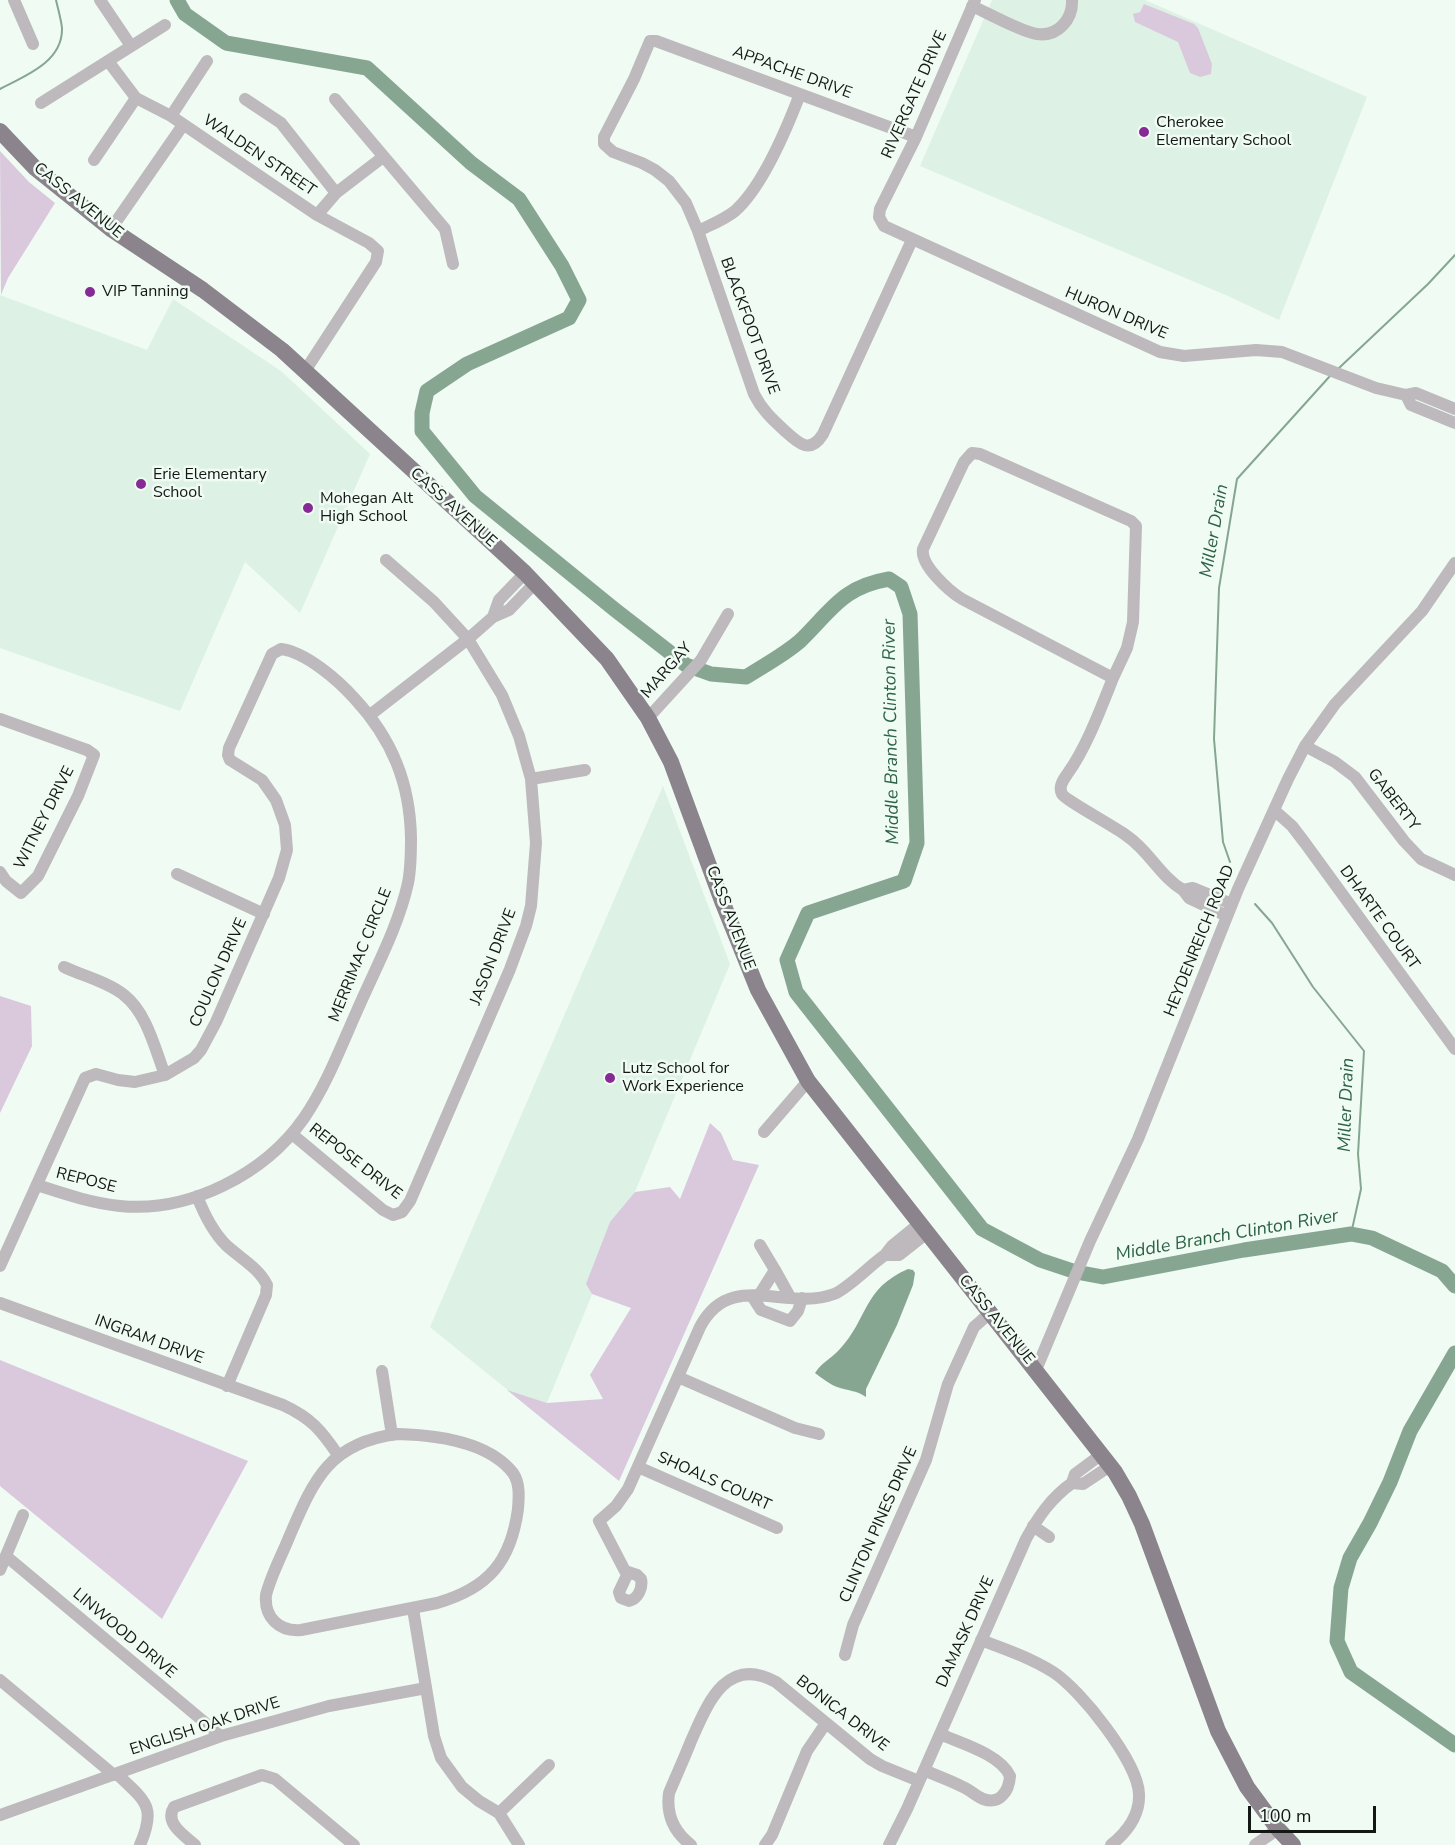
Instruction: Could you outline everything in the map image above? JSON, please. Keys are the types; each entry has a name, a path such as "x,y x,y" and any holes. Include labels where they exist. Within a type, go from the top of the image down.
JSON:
{"main road":[{"name":"CASS AVENUE","path":"0,131 35,168 111,230 222,303 304,370 530,578 607,659 648,718 681,786 722,901 758,990 808,1081 1106,1460 1129,1496 1142,1524 1218,1731 1247,1786 1278,1829 1293,1845"}],"street":[{"path":"14,0 33,44"},
{"path":"100,0 130,46"},
{"path":"973,3 1030,32 1045,34 1058,29 1067,21 1072,10 1072,0"},
{"name":"RIVERGATE DRIVE","path":"884,202 916,137 973,3"},
{"path":"41,103 165,25"},
{"name":"APPACHE DRIVE","path":"609,150 604,144 604,137 634,79 650,41 656,41 916,137"},
{"name":"WALDEN STREET","path":"108,61 136,98 171,116 317,215 374,246 378,251 379,256 304,370"},
{"path":"171,116 207,61"},
{"path":"698,231 726,218 749,194 781,140 800,94"},
{"path":"94,160 136,98"},
{"name":"WALDEN STREET","path":"245,99 281,123 336,193"},
{"path":"335,99 445,229 453,264"},
{"name":"WALDEN STREET","path":"111,230 183,125"},
{"name":"BLACKFOOT DRIVE","path":"609,150 642,163 669,181 686,203 698,231 754,394 761,408 771,420 804,445 818,442 823,434 912,240"},
{"name":"WALDEN STREET","path":"317,215 336,193 383,157"},
{"name":"HURON DRIVE","path":"884,202 879,213 884,226 1160,352 1196,356 1256,350 1293,356 1376,388 1406,395 1412,405 1447,410 1455,423"},
{"path":"1113,678 962,599 940,582 924,560 922,549 964,462 972,453 980,454 1120,516 1136,526 1133,622 1127,648 1083,745 1063,781 1062,794 1066,799 1081,806 1132,840 1166,878 1183,890 1193,888 1227,916"},
{"name":"JASON DRIVE","path":"386,560 434,602 468,639 510,711 531,779 535,853 531,906 526,926 410,1201 398,1215"},
{"name":"HEYDENREICH ROAD","path":"1036,1370 1090,1241 1138,1138 1232,904 1305,746 1335,704 1422,611 1455,563"},
{"path":"370,715 468,639 493,617 499,600 530,578"},
{"name":"MARGAY","path":"648,718 701,660 728,614"},
{"name":"MERRIMAC CIRCLE","path":"197,1196 230,1183 254,1169 292,1134 304,1118 324,1084 394,927 408,881 411,861 407,793 397,762 370,715 346,689 306,658 287,650 276,650"},
{"name":"COULON DRIVE","path":"0,1266 85,1078 96,1074 135,1082 165,1075 194,1058 207,1040 264,914 285,862 287,850 285,825 276,800 267,786 252,773 232,762 228,755 230,744 269,658 276,650"},
{"name":"WITNEY DRIVE","path":"0,719 87,750 94,755 78,796 38,876 21,893 6,881 0,872"},
{"name":"GABERTY","path":"1305,746 1335,762 1355,777 1404,841 1421,859 1455,875"},
{"path":"531,779 585,770"},
{"name":"DHARTE COURT","path":"1274,810 1298,834 1455,1049"},
{"path":"177,874 264,914"},
{"path":"1206,900 1232,904"},
{"path":"64,967 112,988 128,999 140,1013 165,1075"},
{"path":"764,1132 808,1081"},
{"name":"REPOSE DRIVE","path":"292,1134 383,1210 389,1214 398,1215"},
{"name":"REPOSE","path":"37,1185 92,1202 122,1207 150,1207 197,1196"},
{"path":"197,1196 211,1227 218,1236 258,1272 267,1285 266,1295 227,1386"},
{"path":"628,1573 598,1521 620,1501 638,1467 699,1327 711,1309 728,1298 818,1297 839,1291 885,1255 892,1246 923,1228"},
{"path":"755,1297 761,1310 790,1321 798,1311 796,1297 775,1270 760,1245"},
{"path":"755,1297 775,1270"},
{"name":"INGRAM DRIVE","path":"0,1303 303,1414 314,1423 338,1455"},
{"name":"CLINTON PINES DRIVE","path":"845,1655 853,1625 929,1453 948,1384 974,1327 990,1313"},
{"path":"382,1371 392,1435"},
{"path":"678,1377 795,1428 819,1434"},
{"path":"403,1434 440,1439 478,1448 492,1455 512,1472 518,1487 517,1517 511,1542 503,1560 477,1587 457,1597 413,1609 301,1630 284,1629 278,1626 270,1617 265,1602 268,1587 307,1496 318,1477 338,1455 364,1442 403,1434"},
{"name":"DAMASK DRIVE","path":"889,1845 1019,1553 1054,1498 1072,1484 1075,1474 1106,1460"},
{"name":"SHOALS COURT","path":"638,1467 777,1528"},
{"path":"0,1570 23,1515"},
{"path":"1034,1527 1049,1537"},
{"name":"LINWOOD DRIVE","path":"6,1556 221,1736"},
{"path":"413,1609 435,1744 444,1765 462,1787 499,1813 519,1845"},
{"path":"981,1640 1052,1671 1081,1696 1132,1769 1139,1790 1138,1807 1131,1824 1112,1845"},
{"name":"BONICA DRIVE","path":"691,1845 677,1831 670,1815 669,1793 709,1702 724,1683 746,1675 760,1676 776,1683 876,1763 965,1787 985,1799 997,1800 1004,1794 1010,1779 1008,1772 994,1759 940,1734"},
{"path":"0,1680 116,1774 140,1797 148,1810 148,1827 140,1845"},
{"name":"ENGLISH OAK DRIVE","path":"0,1815 221,1736 329,1706 426,1688"},
{"path":"765,1845 772,1834 807,1751 826,1723"},
{"path":"499,1813 549,1765"},
{"path":"195,1845 172,1823 172,1810 179,1804 262,1774 270,1776 354,1845"},
{"path":"1255,1845 1278,1829"}],"shaded area":[{"name":"Cherokee Elementary School","path":"992,0 1145,0 1367,97 1279,320 1228,296 920,166"},
{"path":"1144,4 1194,24 1198,28 1212,64 1211,74 1200,77 1190,73 1178,42 1135,22 1133,14 1140,12"},
{"path":"0,151 29,182 55,203 8,278 1,295"},
{"name":"Erie Elementary School","path":"0,295 147,350 173,299 281,371 370,454 300,613 245,562 180,711 0,648"},
{"name":"Lutz School for Work Experience","path":"663,786 730,964 541,1417 430,1327"},
{"path":"0,996 31,1006 32,1046 0,1113"},
{"path":"710,1123 721,1133 733,1160 759,1165 619,1481 507,1390 547,1403 603,1399 590,1375 631,1308 592,1294 586,1284 610,1222 635,1192 670,1187 680,1199"},
{"path":"908,1269 915,1273 913,1285 897,1325 866,1389 866,1397 834,1386 815,1373 849,1338 874,1295 882,1286"},
{"path":"0,1360 248,1461 162,1619 0,1486"}],"waterway":[{"path":"0,89 31,73 49,59 56,50 61,40 62,28 56,0"},
{"name":"Middle Branch Clinton River","path":"177,0 185,14 226,43 367,68 471,163 519,199 562,266 579,300 569,318 467,364 427,391 422,413 422,431 475,496 614,609 686,665 711,674 746,677 794,646 849,594 873,583 889,579 901,587 910,614 917,843 904,881 808,913 787,960 796,992 982,1229 1040,1260 1076,1272 1103,1277 1244,1250 1351,1234 1372,1238 1442,1271 1455,1286"},
{"name":"Miller Drain","path":"1339,368 1428,284 1455,255"},
{"name":"Miller Drain","path":"1230,862 1223,842 1214,739 1219,588 1237,479 1330,376"},
{"name":"Miller Drain","path":"1255,904 1272,923 1313,987 1364,1051 1358,1154 1361,1189 1351,1234"},
{"name":"Middle Branch Clinton River","path":"1455,1353 1410,1431 1390,1482 1350,1558 1341,1588 1337,1641 1351,1672 1455,1745"}],"place":[{"name":"Cherokee Elementary School","path":"1144,132"},
{"name":"VIP Tanning","path":"90,292"},
{"name":"Erie Elementary School","path":"141,484"},
{"name":"Mohegan Alt High School","path":"308,508"},
{"name":"Lutz School for Work Experience","path":"610,1078"}]}
